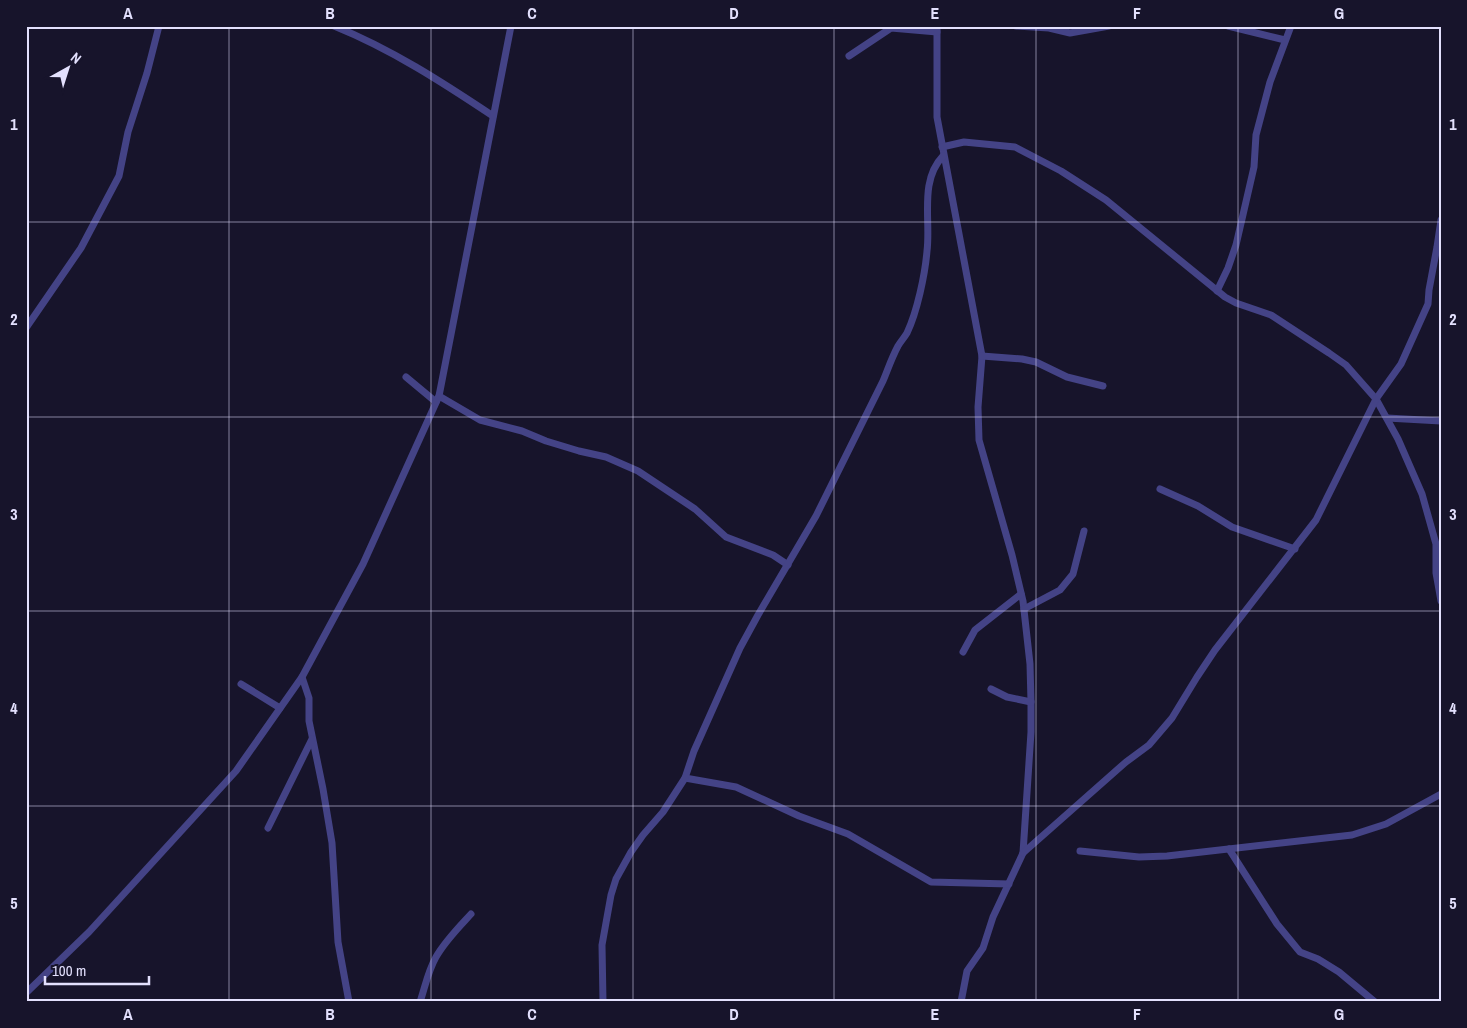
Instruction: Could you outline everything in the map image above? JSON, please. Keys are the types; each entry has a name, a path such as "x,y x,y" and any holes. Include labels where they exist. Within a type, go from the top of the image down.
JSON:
{"street":[{"path":"26,328 81,248 119,176 128,132 147,73 159,26"},
{"path":"334,26 410,63 493,116"},
{"path":"26,993 89,932 236,771 302,677 363,564 438,399 512,26"},
{"path":"1016,26 1049,28 1070,33 1109,26"},
{"path":"1228,26 1285,40"},
{"path":"1217,291 1236,245 1252,174 1256,135 1270,82 1290,26"},
{"path":"848,56 892,28 937,29 937,117 982,356 978,407 979,440 1012,555 1024,608 1030,664 1031,732 1023,854 994,917 983,948 967,971 961,1002"},
{"path":"942,147 964,142 1015,147 1061,171 1106,200 1217,291 1236,303 1270,315 1346,365 1376,399 1398,439 1422,494 1436,544 1436,573 1441,601"},
{"path":"604,1002 602,945 611,895 616,879 631,852 663,812 685,778 694,751 740,648 816,516 912,320 927,251 928,199 932,170 943,156"},
{"path":"1023,854 1126,762 1149,745 1172,718 1196,677 1215,650 1316,520 1376,399 1401,364 1428,304 1429,290 1439,247 1441,220"},
{"path":"982,356 1036,362 1067,377 1104,386"},
{"path":"406,377 438,399 480,420 522,431 579,451 606,457 638,471 695,509 726,537 773,555 788,564"},
{"path":"1387,418 1441,421"},
{"path":"1160,489 1198,506 1232,527 1295,549"},
{"path":"1024,608 1060,590 1073,574 1084,531"},
{"path":"962,652 975,630 1021,594"},
{"path":"302,677 309,698 309,721 332,843 338,942 349,1002"},
{"path":"241,684 280,708"},
{"path":"991,689 1007,697 1031,702"},
{"path":"268,828 312,738"},
{"path":"685,778 736,787 799,816 848,834 932,882 1009,884"},
{"path":"1080,851 1139,856 1167,856 1352,835 1386,824 1441,794"},
{"path":"1229,849 1277,924 1300,952 1318,959 1339,972 1375,1002"},
{"path":"420,1002 436,956 471,914"}]}
